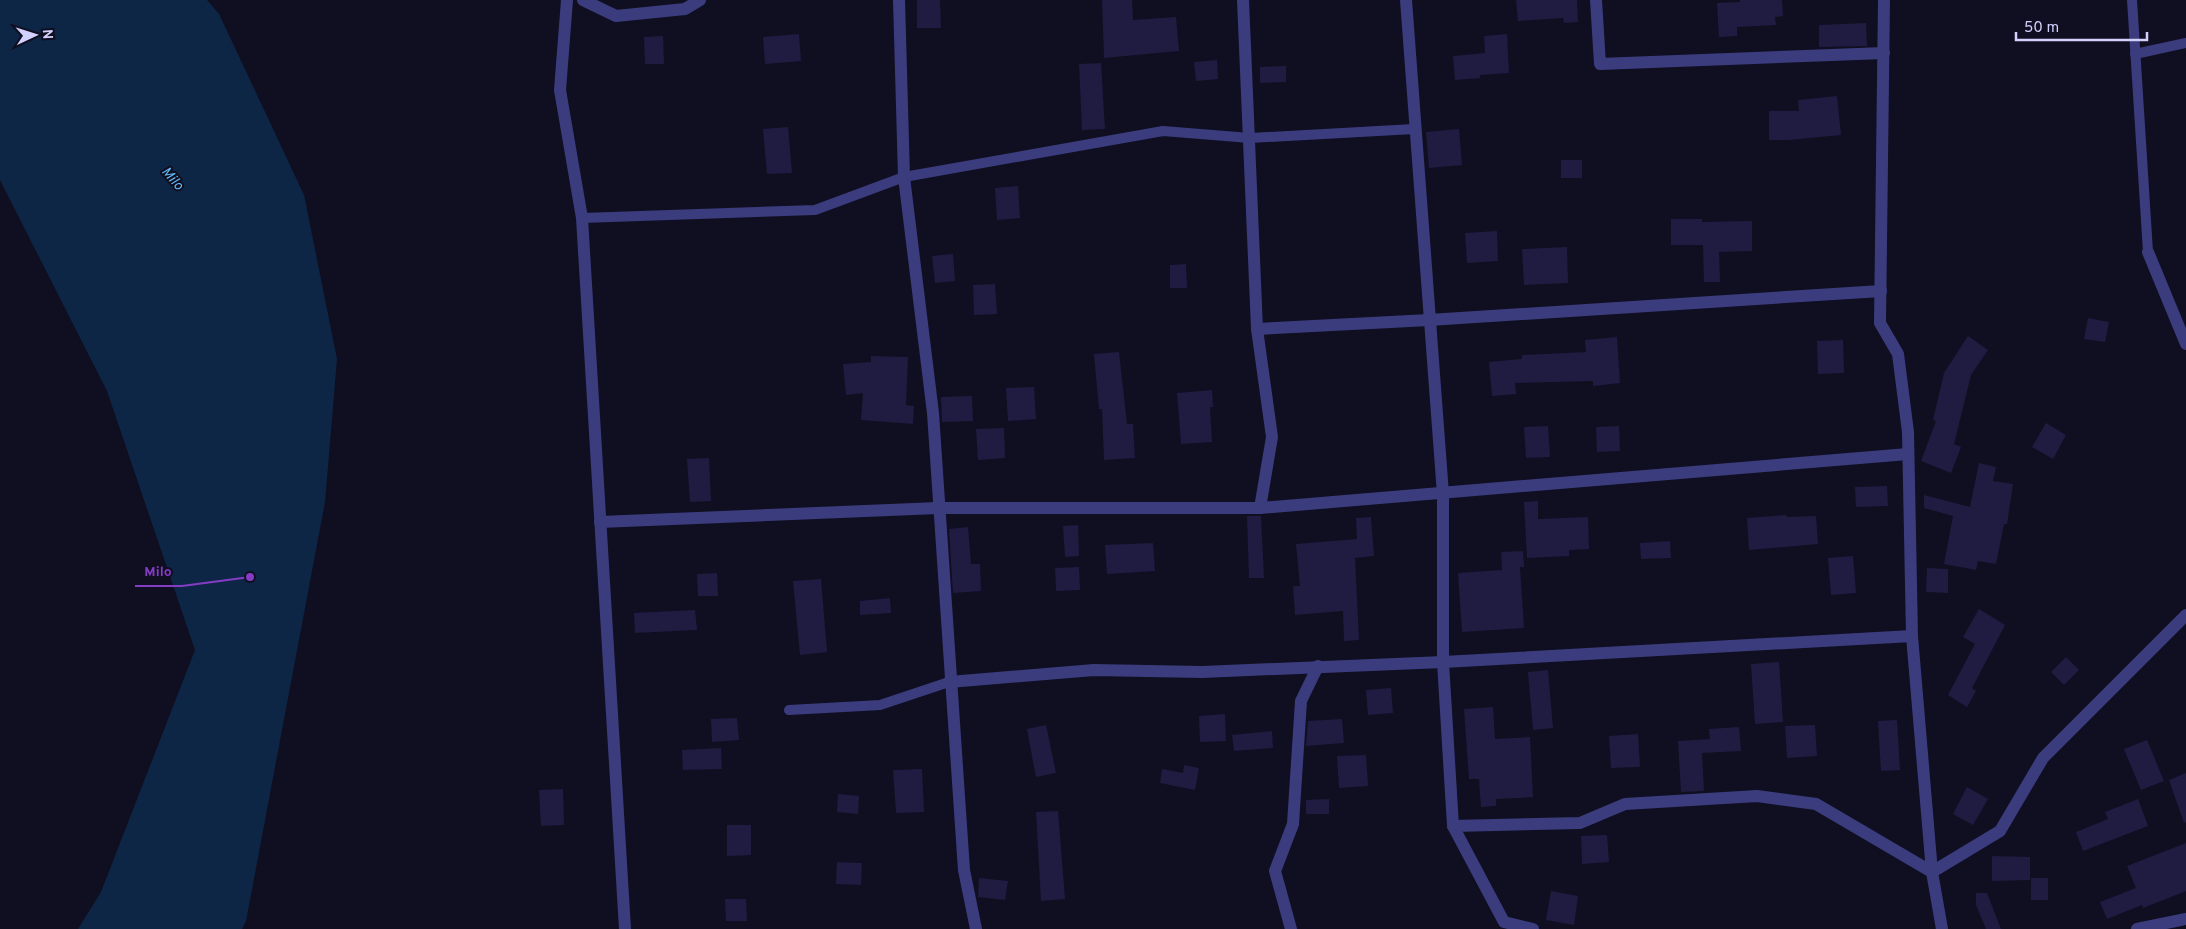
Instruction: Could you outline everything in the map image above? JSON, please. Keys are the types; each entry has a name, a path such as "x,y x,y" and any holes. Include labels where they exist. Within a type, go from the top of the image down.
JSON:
{"street":[{"path":"567,0 560,90 582,218 625,929"},
{"path":"583,0 616,16 685,9 700,0"},
{"path":"899,0 904,178 933,412 964,870 976,929"},
{"path":"1244,0 1257,328 1272,436 1260,508"},
{"path":"1406,0 1442,494 1443,662 1453,826 1504,922 1533,929"},
{"path":"1596,0 1600,64 1884,53"},
{"path":"1884,0 1880,323 1898,354 1908,432 1912,636 1932,872 1942,929"},
{"path":"2148,252 2186,344"},
{"path":"1257,328 1429,320 1880,291"},
{"path":"600,522 938,508 1260,508 1908,454"},
{"path":"1932,872 2000,831 2043,758 2186,615"},
{"path":"950,682 968,678 1094,670 1202,672 1443,662 1912,636"},
{"path":"1292,929 1275,871 1293,824 1301,701 1318,666"},
{"path":"1453,826 1580,823 1625,804 1757,796 1816,804 1932,872"},
{"path":"2137,929 2186,919"}],"lane":[{"path":"2132,0 2148,252"},
{"path":"2135,54 2186,43"},
{"path":"582,218 815,210 904,178 1164,131 1250,138 1414,129"},
{"path":"789,710 880,705 950,682"}],"water":[{"path":"0,0 207,0 219,14 304,195 337,359 325,502 246,921 242,929 78,929 101,892 195,650 107,391 0,180"}],"building":[{"path":"917,0 940,0 941,28 917,28"},
{"path":"1102,0 1132,0 1133,20 1176,17 1179,51 1104,58"},
{"path":"1516,0 1577,0 1578,22 1564,23 1563,18 1518,21"},
{"path":"1740,0 1782,0 1783,16 1775,17 1776,25 1737,27 1737,36 1719,37 1717,3 1740,2"},
{"path":"1866,23 1867,46 1819,47 1819,25"},
{"path":"799,34 801,61 765,64 763,37"},
{"path":"1507,34 1509,73 1480,75 1480,78 1455,80 1453,56 1485,53 1484,36"},
{"path":"663,36 664,64 645,64 644,37"},
{"path":"1217,60 1218,79 1196,81 1194,62"},
{"path":"1101,63 1105,129 1082,130 1079,64"},
{"path":"1286,66 1286,82 1260,83 1260,67"},
{"path":"1837,96 1841,135 1769,140 1769,111 1799,111 1798,100"},
{"path":"788,127 792,173 767,174 763,129"},
{"path":"1459,129 1462,165 1429,168 1426,132"},
{"path":"1561,160 1582,160 1582,178 1561,178"},
{"path":"1018,186 1020,218 997,220 995,188"},
{"path":"1671,219 1702,219 1702,222 1752,221 1752,251 1719,252 1720,282 1704,282 1703,245 1671,245"},
{"path":"1497,231 1498,261 1467,263 1465,233"},
{"path":"1567,247 1568,283 1524,285 1522,249"},
{"path":"953,254 955,281 935,283 932,256"},
{"path":"1186,264 1187,288 1170,288 1170,265"},
{"path":"995,284 997,314 974,315 973,285"},
{"path":"2088,318 2109,322 2105,342 2084,339"},
{"path":"1968,336 1988,350 1971,375 1954,444 1961,447 1951,473 1921,461 1936,421 1933,420 1944,373"},
{"path":"1617,337 1620,383 1593,386 1593,381 1515,383 1516,394 1492,396 1489,362 1522,359 1522,355 1586,352 1585,340"},
{"path":"1843,340 1844,373 1818,374 1817,341"},
{"path":"1119,352 1127,424 1133,424 1135,458 1104,460 1102,409 1099,409 1094,354"},
{"path":"871,356 908,357 906,405 914,406 913,424 861,420 863,393 846,395 843,364 871,362"},
{"path":"1034,387 1036,419 1008,421 1006,388"},
{"path":"1212,390 1213,407 1210,407 1212,442 1181,444 1177,393"},
{"path":"972,396 973,421 942,422 941,397"},
{"path":"2046,423 2066,435 2053,459 2032,447"},
{"path":"1548,426 1550,457 1526,458 1524,427"},
{"path":"1619,426 1620,451 1597,452 1596,427"},
{"path":"1004,428 1005,458 978,460 976,429"},
{"path":"709,458 711,501 690,502 687,459"},
{"path":"1979,463 1996,467 1993,481 2013,484 2007,524 2004,524 1996,564 1978,561 1976,570 1944,564 1953,516 1924,508 1924,495 1970,507"},
{"path":"1887,486 1888,506 1856,507 1855,487"},
{"path":"1538,501 1538,519 1588,517 1589,549 1569,550 1569,556 1527,558 1524,502"},
{"path":"1786,515 1787,517 1816,516 1818,544 1749,550 1747,518"},
{"path":"1247,516 1261,516 1264,578 1249,578"},
{"path":"1371,517 1374,556 1355,558 1359,640 1344,641 1343,611 1295,615 1293,586 1300,586 1296,544 1357,539 1356,518"},
{"path":"1078,525 1079,556 1065,557 1063,526"},
{"path":"968,527 971,564 980,564 981,591 953,593 949,529"},
{"path":"1670,541 1671,558 1641,559 1640,543"},
{"path":"1153,543 1155,571 1107,574 1105,545"},
{"path":"1523,551 1524,567 1520,567 1524,628 1462,632 1458,573 1502,570 1501,552"},
{"path":"1853,556 1856,593 1831,595 1828,558"},
{"path":"1079,567 1080,590 1056,591 1055,568"},
{"path":"1927,568 1948,569 1948,593 1926,592"},
{"path":"717,573 718,596 698,596 697,574"},
{"path":"821,579 827,652 800,655 793,581"},
{"path":"890,598 891,613 860,615 860,601"},
{"path":"1979,609 2005,625 1972,688 1976,691 1967,707 1948,695 1975,644 1963,637"},
{"path":"695,610 697,630 635,633 634,613"},
{"path":"2066,657 2079,670 2064,685 2051,672"},
{"path":"1779,662 1783,722 1755,724 1751,664"},
{"path":"1548,670 1553,728 1533,730 1528,672"},
{"path":"1391,688 1393,713 1368,715 1366,690"},
{"path":"1493,707 1495,739 1530,737 1533,797 1496,799 1496,806 1481,807 1479,779 1469,779 1464,709"},
{"path":"1225,714 1226,741 1200,742 1199,716"},
{"path":"737,718 739,740 712,742 711,719"},
{"path":"1342,719 1344,743 1306,746 1308,721"},
{"path":"1897,720 1900,770 1881,771 1878,721"},
{"path":"1046,725 1056,773 1036,777 1027,729"},
{"path":"1815,725 1817,756 1787,758 1785,726"},
{"path":"1739,727 1741,751 1702,753 1704,791 1681,792 1678,741 1710,739 1709,729"},
{"path":"1272,731 1273,748 1234,751 1232,735"},
{"path":"1638,734 1640,767 1611,768 1609,736"},
{"path":"2147,740 2164,781 2141,790 2124,749"},
{"path":"721,748 722,769 683,770 682,750"},
{"path":"1366,755 1368,786 1339,788 1337,756"},
{"path":"1184,765 1199,768 1195,790 1160,783 1162,769 1183,773"},
{"path":"922,769 924,812 896,813 893,770"},
{"path":"2186,773 2186,822 2184,823 2169,780"},
{"path":"1967,787 1988,799 1973,825 1953,814"},
{"path":"563,789 564,825 541,826 539,790"},
{"path":"838,794 859,796 858,814 837,812"},
{"path":"1329,799 1329,814 1306,814 1306,800"},
{"path":"2138,799 2148,826 2083,851 2076,832 2108,819 2105,812"},
{"path":"1058,811 1065,899 1041,901 1036,812"},
{"path":"727,825 751,825 751,855 727,856"},
{"path":"1607,835 1609,862 1582,864 1581,836"},
{"path":"2186,843 2186,891 2143,908 2142,905 2107,919 2100,902 2136,888 2127,866"},
{"path":"1992,856 2030,857 2030,880 1992,881"},
{"path":"837,862 862,863 861,885 836,884"},
{"path":"979,878 1008,881 1005,900 978,897"},
{"path":"2031,878 2048,878 2048,900 2031,900"},
{"path":"1551,891 1578,896 1574,925 1546,920"},
{"path":"1976,893 1987,893 2001,929 1986,929 1976,905"},
{"path":"725,899 746,899 747,921 726,921"}],"place":[{"name":"Milo","path":"250,577"}]}
